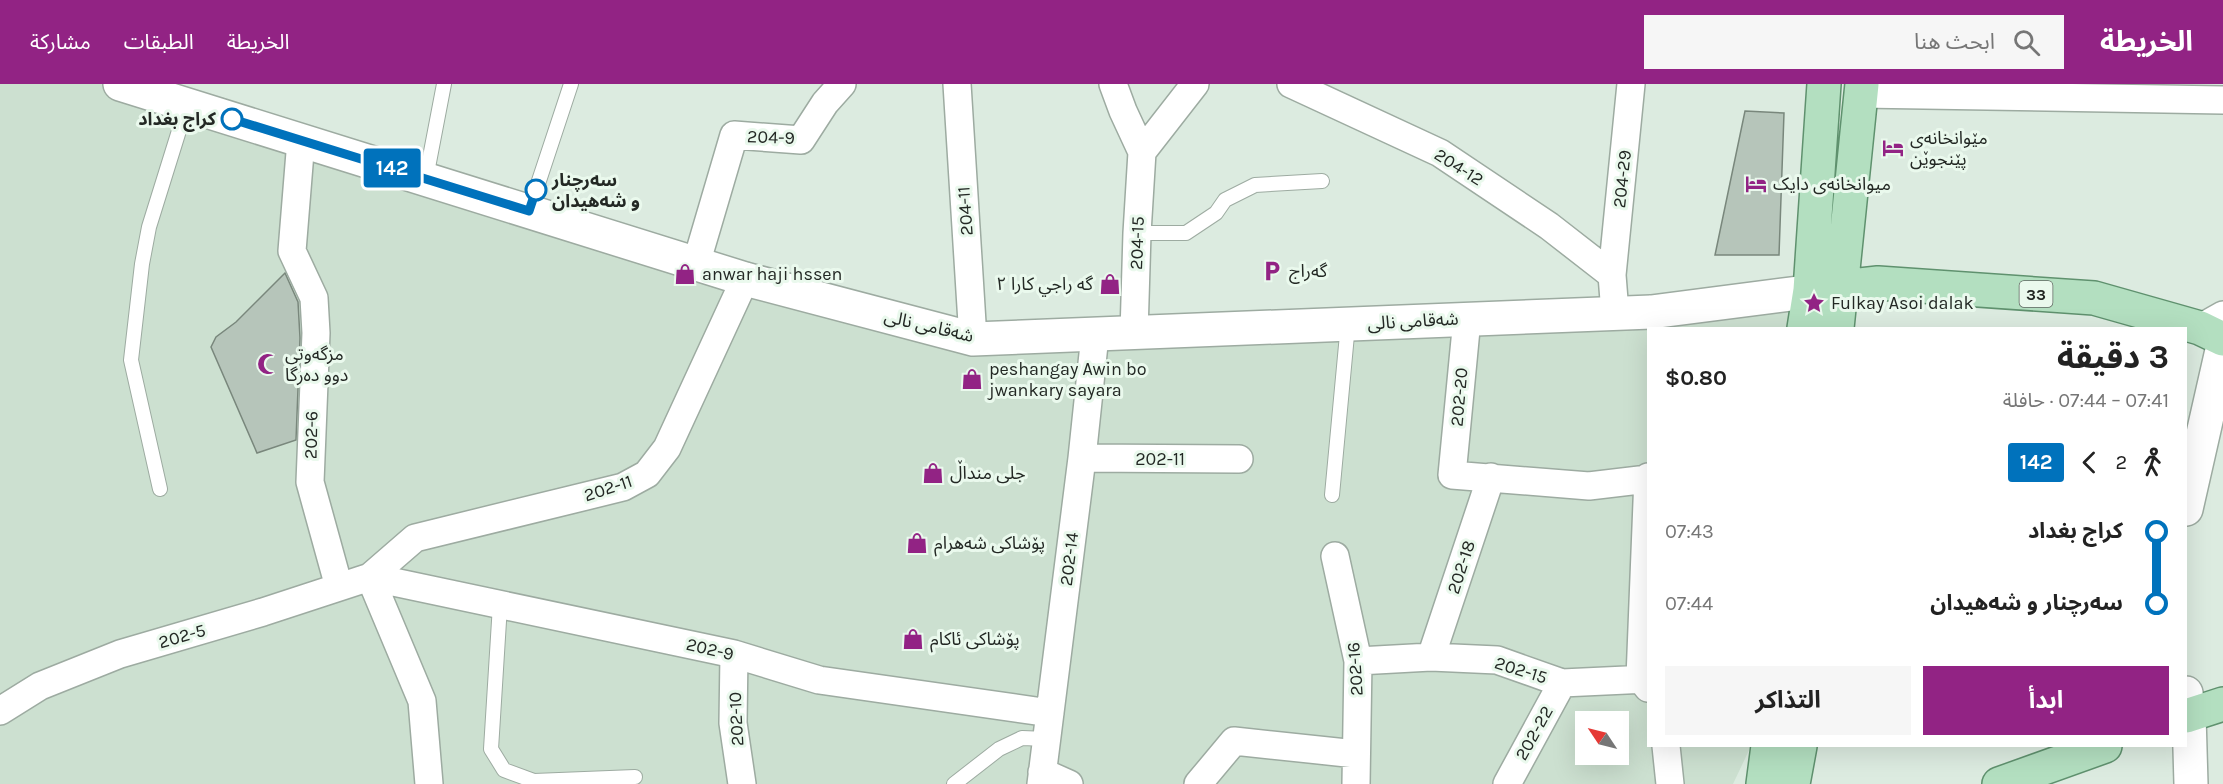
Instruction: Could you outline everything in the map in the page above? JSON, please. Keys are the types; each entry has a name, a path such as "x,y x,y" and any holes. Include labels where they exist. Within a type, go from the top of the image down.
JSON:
{"main road":[{"name":"شەقامی نالی","path":"120,84 745,279 973,339 1615,313 1653,320 1810,290 1842,287"},
{"path":"1804,327 1810,290 1824,84"},
{"path":"1838,327 1861,89"},
{"name":"33","path":"1842,287 1878,283 2094,298 2217,332"},
{"path":"2187,503 2217,332"},
{"path":"2191,784 2187,708 2223,704"},
{"path":"1763,784 1768,747"},
{"path":"1793,784 1800,747"},
{"path":"1999,784 2102,747"}],"street":[{"name":"204-9","path":"696,264 734,135 801,140 825,103 842,84"},
{"name":"204-11","path":"957,84 973,339"},
{"path":"1113,84 1143,152 1195,84"},
{"name":"204-12","path":"1291,84 1440,153 1550,226 1612,275"},
{"name":"204-29","path":"1615,313 1612,275 1631,84"},
{"path":"1861,89 2223,100"},
{"name":"202-6","path":"301,140 292,251 314,298 316,333 310,482 339,587"},
{"name":"204-15","path":"1134,333 1137,233 1143,152"},
{"name":"202-11","path":"370,577 415,538 623,487 647,474 667,448 745,279"},
{"name":"202-20","path":"1467,319 1452,475 1491,477"},
{"name":"202-14","path":"1042,778 1095,335"},
{"name":"202-11","path":"1082,458 1239,459"},
{"path":"1491,477 1589,486 1647,478"},
{"name":"202-18","path":"1431,657 1491,477"},
{"name":"202-16","path":"1335,556 1358,661 1356,784"},
{"path":"370,577 422,701 429,784"},
{"name":"202-5","path":"0,711 40,686 120,654 263,612 370,577"},
{"name":"202-9","path":"370,577 734,654 819,680 1050,713"},
{"path":"1646,681 1647,580"},
{"name":"202-10","path":"734,654 733,723 742,784"},
{"name":"202-15","path":"1358,661 1431,657 1497,660 1562,683 1646,681"},
{"name":"202-22","path":"1507,784 1562,683"},
{"path":"1198,784 1234,741 1356,754"},
{"path":"1666,747 1670,784"},
{"path":"1042,778 1069,784"}],"lane":[{"path":"426,178 444,84"},
{"path":"529,211 572,84"},
{"path":"160,489 131,360 142,264 149,227 187,105"},
{"path":"1137,233 1186,233 1216,213 1225,200 1255,184 1322,181"},
{"path":"1332,495 1348,324"},
{"path":"500,605 491,749 504,770 534,781 635,777"},
{"path":"954,784 999,749 1022,738 1047,739"}],"shaded area":[{"path":"0,84 119,84 973,339 1810,290 1804,327 1647,327 1647,747 1751,747 1733,784 0,784"}],"building":[{"name":"میوانخانەی دایک","path":"1745,111 1784,113 1779,255 1715,255"},
{"path":"285,273 298,302 300,338 296,440 257,453 211,347 216,337 236,322"}],"bus line":[{"name":"142","path":"232,119 529,211 536,190"}],"place":[{"name":"كراج بغداد","path":"232,119"},
{"name":"مێوانخانەی پێنجوێن","path":"1893,148"},
{"name":"میوانخانەی دایک","path":"1756,184"},
{"name":"سەرچنار و شەهیدان","path":"536,190"},
{"name":"گەراج","path":"1272,271"},
{"name":"anwar haji hssen","path":"685,274"},
{"name":"گه راجي كارا ٢","path":"1110,284"},
{"name":"Fulkay Asoi dalak","path":"1814,303"},
{"name":"مزگەوتی دوو دەرگا","path":"268,364"},
{"name":"peshangay Awin bo jwankary sayara","path":"972,379"},
{"name":"جلی منداڵ","path":"933,473"},
{"name":"پۆشاکی شەھرام","path":"917,543"},
{"name":"پۆشاکی ئاکام","path":"913,639"}]}
